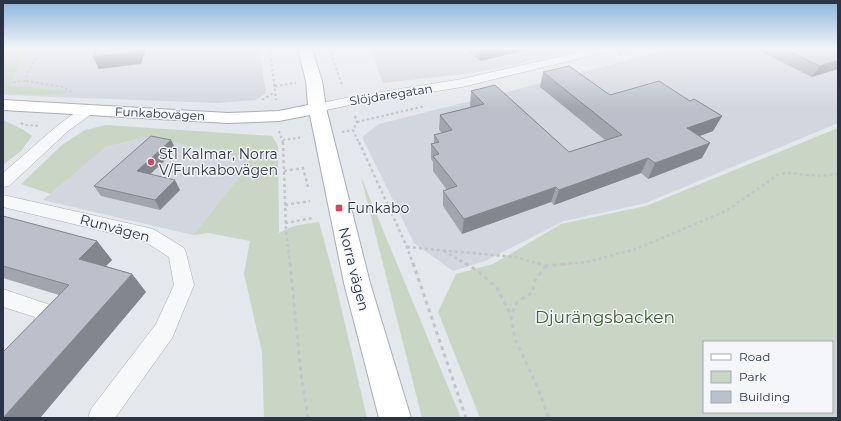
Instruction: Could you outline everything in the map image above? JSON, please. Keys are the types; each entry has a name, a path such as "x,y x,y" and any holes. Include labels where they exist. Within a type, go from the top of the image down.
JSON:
{"main road":[{"name":"Norra vägen","path":"311,69 314,81 317,108 357,283 395,418"},
{"name":"Funkabovägen","path":"3,105 228,118 279,116 317,108"}],"street":[{"name":"Slöjdaregatan","path":"317,108 350,101 462,83 523,69"},
{"path":"3,182 63,128 88,110"},
{"name":"Runvägen","path":"3,201 149,235 177,253 184,285 164,331 100,418"},
{"path":"3,298 52,314 30,337"}],"path":[{"path":"27,81 26,76 30,69"},
{"path":"272,69 275,92"},
{"path":"335,69 346,91"},
{"path":"13,82 27,81 34,85 62,88 73,94 71,98"},
{"path":"357,122 353,130 407,247 466,418"},
{"path":"279,129 282,140 284,171 285,223 301,374 308,418"},
{"path":"284,171 303,168 308,187"},
{"path":"407,247 515,257 546,266 587,262 636,249 726,211 779,174 788,173 819,176 838,174"},
{"path":"285,205 310,201"},
{"path":"285,223 313,218"},
{"path":"442,250 479,272 497,288 511,316 515,339 537,386 549,418"},
{"path":"511,316 517,302 533,292 535,280 546,266"}],"shaded area":[{"path":"3,69 262,69 266,93 256,100 218,103 3,95"},
{"path":"378,69 496,69 474,73 383,83"},
{"path":"595,69 838,69 838,123 646,203 564,221 485,261 453,271 414,243 362,137 379,124"},
{"path":"146,137 246,158 240,176 193,235 43,200 106,147"}],"green space":[{"path":"3,69 18,69 9,86 67,92 40,95 3,93"},
{"path":"3,120 24,130 32,136 21,151 3,165"},
{"path":"106,125 272,136 278,146 279,233 303,224 319,222 335,281 367,418 264,418 262,352 244,274 250,241 208,233 193,235 240,176 246,158 146,137 106,147 50,194 21,184 63,144 85,130"},
{"name":"Djurängsbacken","path":"838,128 838,418 480,418 438,312 456,274 493,264 561,224 646,206"},
{"path":"361,177 461,418 422,418"}],"building":[{"path":"558,69 573,69 610,95 659,81 690,101 694,99 722,116 687,128 710,143 655,163 648,158 559,190 556,187 464,219 443,191 457,186 433,156 439,154 431,144 439,142 434,135 452,130 440,115 484,104 471,91 495,85 569,152 622,135 543,72"},
{"path":"151,136 171,140 137,171 175,180 155,200 94,186"},
{"path":"3,216 97,241 79,259 132,274 3,418 3,352 69,285 3,266"}],"place":[{"name":"St1 Kalmar, Norra V/Funkabovägen","path":"151,162"},
{"name":"Funkabo","path":"339,208"}]}
